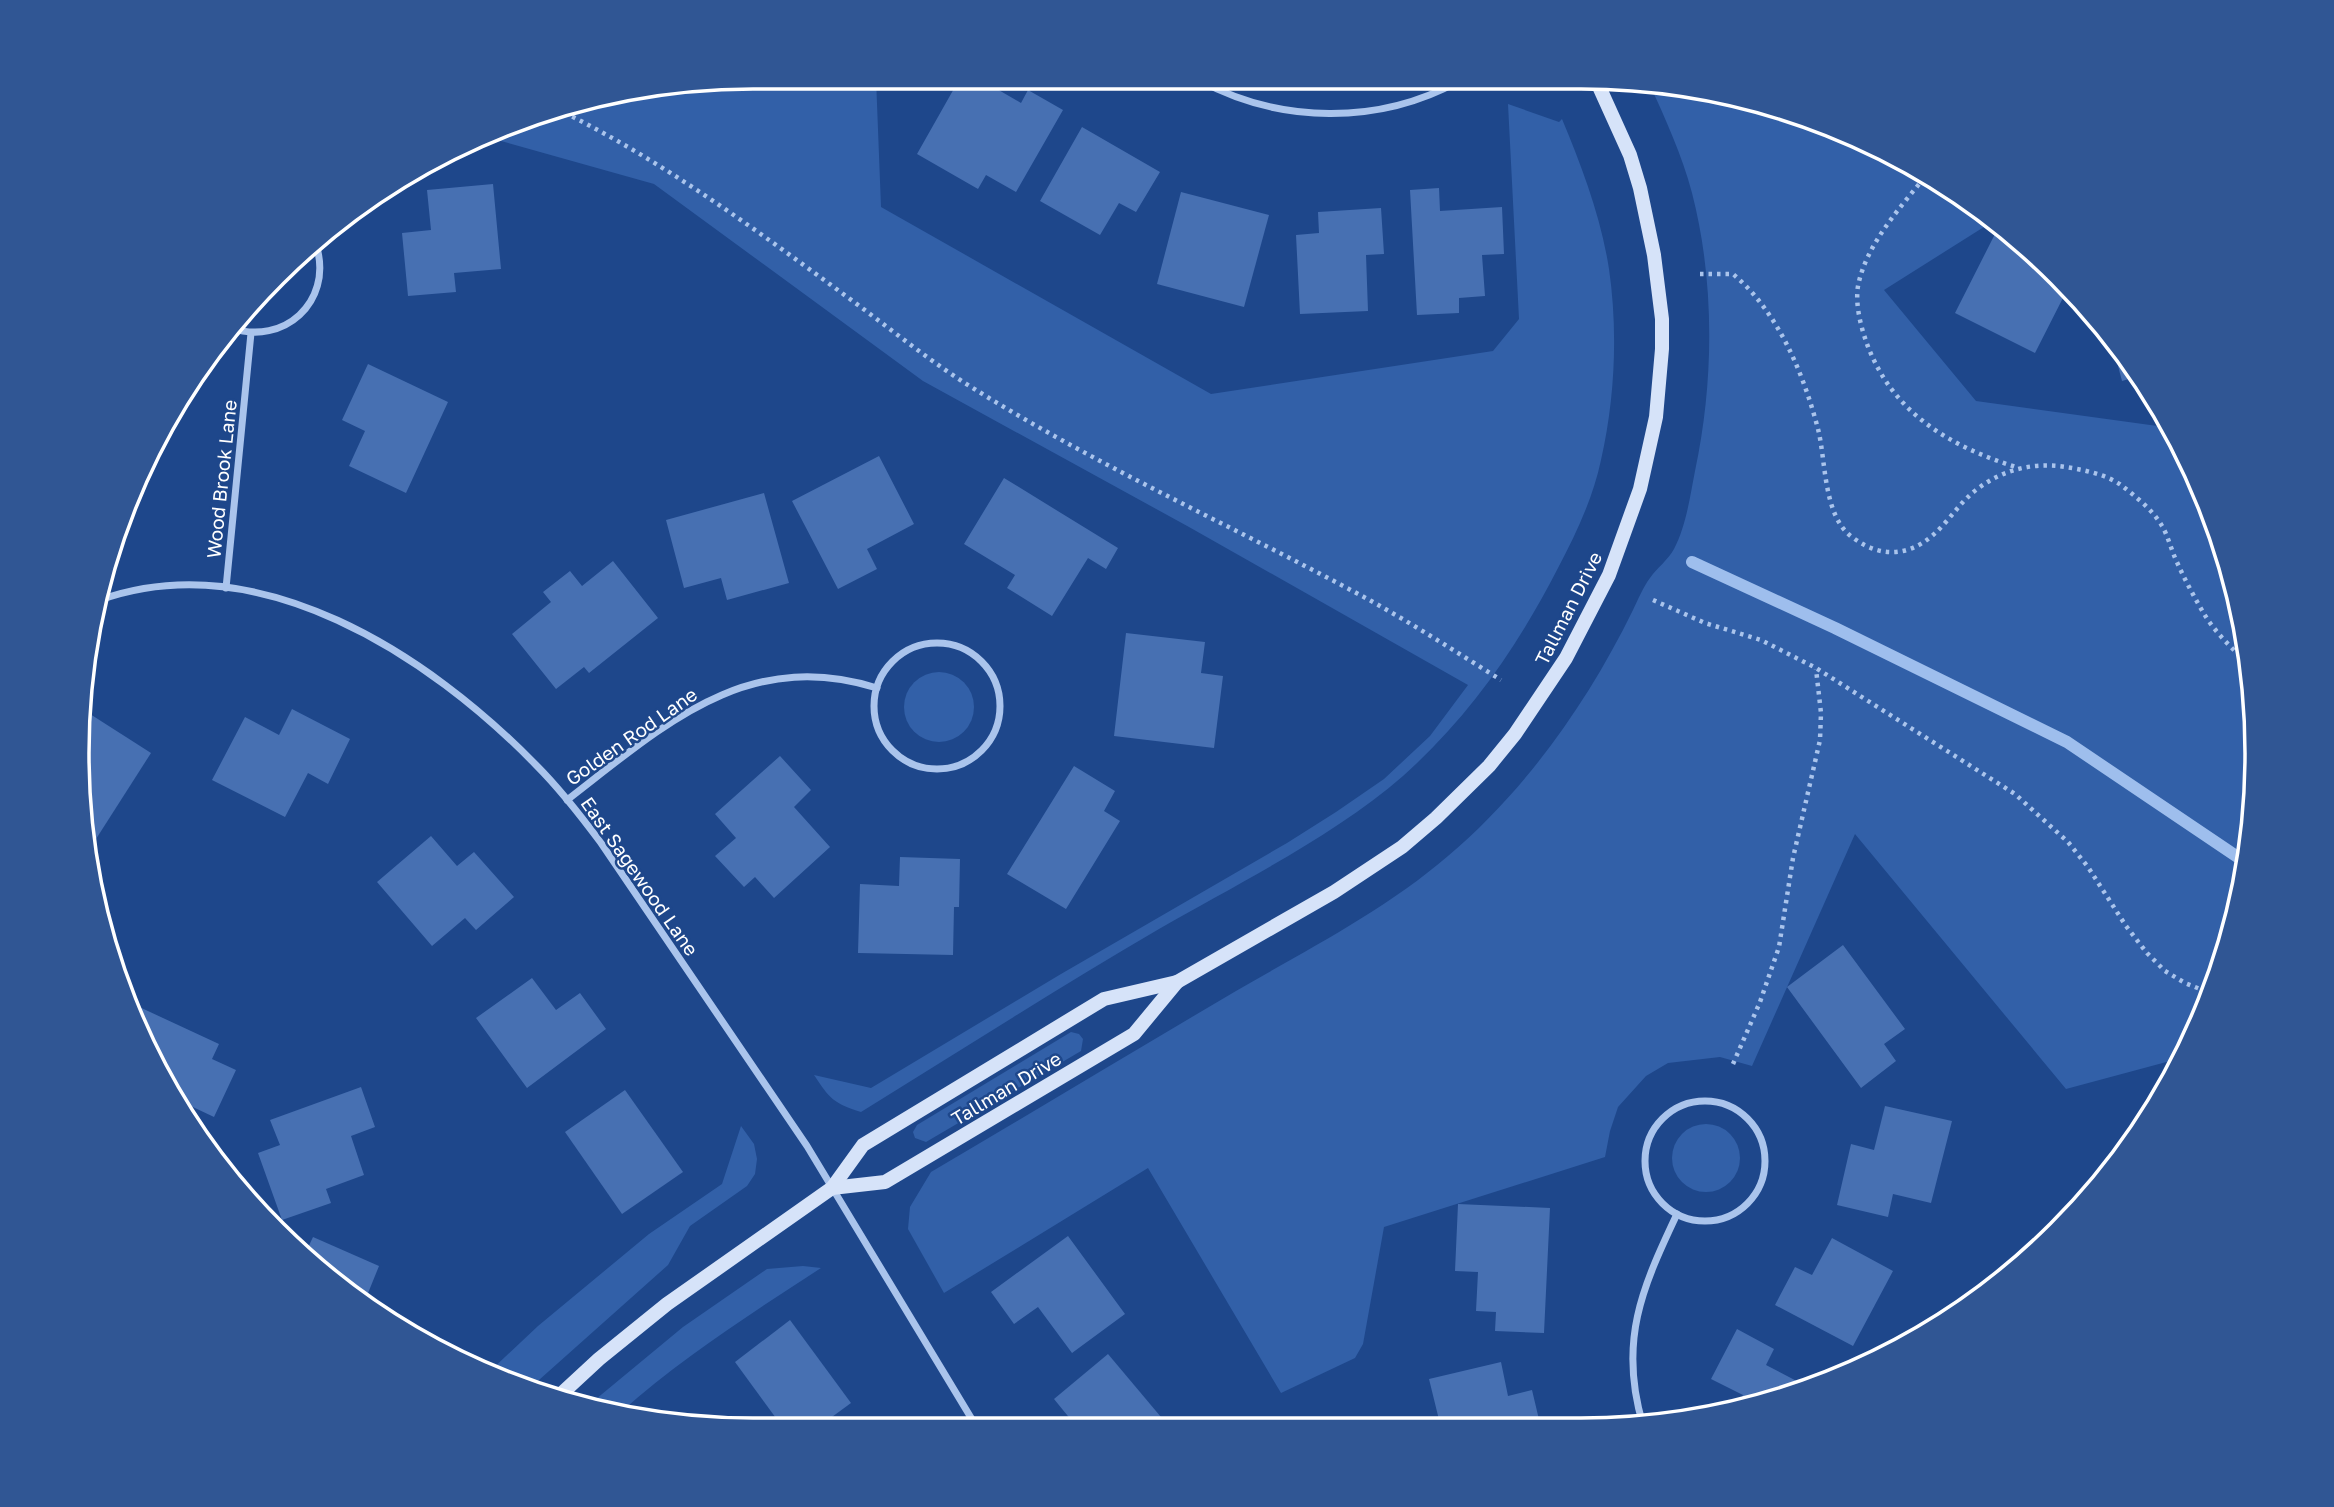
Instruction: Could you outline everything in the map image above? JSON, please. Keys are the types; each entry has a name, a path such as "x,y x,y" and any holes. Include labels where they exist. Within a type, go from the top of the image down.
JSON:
{"street":[{"path":"1218,89 1260,105 1330,113 1377,110 1409,104 1445,89"},
{"name":"Tallman Drive","path":"566,1390 617,1343 667,1304 832,1188 863,1145 1104,999 1177,982 1334,892 1402,847 1464,793 1489,766 1541,697 1588,618 1609,575 1640,489 1650,447 1659,381 1662,320 1654,256 1640,188 1618,126 1601,90"},
{"path":"242,331 267,332 282,327 306,309 319,282 318,253"},
{"name":"Wood Brook Lane","path":"226,588 251,333"},
{"name":"East Sagewood Lane","path":"108,597 166,585 186,584 277,597 299,604 358,629 390,649 470,704 518,747 567,800 601,843 807,1146 971,1418"},
{"path":"938,642 959,645 976,655 990,670 999,689 1001,710 996,730 985,747 957,766 923,768 908,762 883,738 874,706 877,688 885,670 899,654 918,645 938,642"},
{"name":"Golden Rod Lane","path":"567,800 682,715 735,688 760,681 800,677 834,678 877,688"},
{"name":"Tallman Drive","path":"832,1188 885,1182 1134,1034 1177,982"},
{"path":"1711,1100 1731,1106 1747,1117 1758,1132 1764,1150 1765,1169 1759,1187 1748,1203 1715,1221 1695,1220 1677,1214 1661,1202 1650,1185 1644,1164 1647,1144 1657,1125 1671,1110 1690,1102 1711,1100"},
{"path":"1641,1414 1634,1385 1634,1328 1647,1277 1677,1214"}],"path":[{"path":"570,116 621,142 669,172 976,390 1120,471 1374,602 1501,680"},
{"path":"1920,183 1873,248 1861,276 1857,289 1863,331 1882,376 1916,415 1969,451 2020,468"},
{"path":"1700,274 1733,274 1755,295 1783,337 1810,400 1819,432 1828,492 1839,523 1849,535 1871,549 1891,553 1914,548 1929,540 1961,503 1979,488 2020,468 2032,465 2086,470 2118,483 2143,504 2162,526 2176,561 2204,615 2237,653"},
{"path":"1653,600 1694,619 1761,640 1816,668 2015,794 2068,842 2147,953 2165,971 2201,989"},
{"path":"1733,1064 1760,1002 1779,947 1793,858 1821,740 1816,668"}],"shaded area":[{"path":"754,89 876,89 881,207 1211,394 1493,351 1519,319 1508,104 1559,122 1562,119 1596,211 1606,250 1614,316 1614,365 1606,437 1589,502 1543,597 1509,653 1449,730 1403,776 1317,839 1121,951 861,1112 833,1099 814,1075 871,1088 1287,843 1384,779 1430,736 1468,685 923,381 654,184 498,140 582,112 667,95"},
{"path":"1654,94 1710,102 1794,125 1835,140 1913,178 1984,227 1884,290 1976,401 2159,426 2194,499 2222,582 2239,667 2245,754 2239,840 2222,925 2194,1008 2169,1061 2066,1089 1855,834 1752,1066 1720,1057 1668,1063 1646,1076 1618,1107 1605,1157 1384,1227 1363,1344 1355,1358 1281,1393 1148,1168 944,1293 908,1229 910,1207 931,1172 1345,928 1423,876 1503,803 1553,743 1596,678 1647,582 1669,557 1682,531 1706,403 1709,332 1705,261 1692,193"},
{"path":"939,672 964,682 974,707 964,732 939,742 914,732 904,707 914,682"},
{"path":"1071,1032 1079,1034 1083,1039 1081,1051 926,1142 915,1138 913,1132 917,1125"},
{"path":"1699,1124 1713,1124 1725,1129 1735,1139 1740,1158 1735,1177 1725,1187 1713,1192 1699,1192 1687,1187 1677,1177 1672,1165 1672,1151 1677,1139 1687,1129"},
{"path":"741,1126 754,1144 757,1159 755,1174 747,1186 690,1226 668,1265 538,1381 496,1366 538,1326 649,1234 722,1184"},
{"path":"803,1266 821,1268 693,1354 629,1406 597,1398 683,1327 767,1269"}],"building":[{"path":"954,89 997,89 1021,103 1028,90 1063,110 1016,192 986,175 978,189 917,154"},
{"path":"1082,127 1160,172 1136,212 1119,203 1100,235 1040,201"},
{"path":"493,184 501,269 454,273 456,292 408,296 402,233 431,230 427,190"},
{"path":"1439,188 1440,211 1502,207 1504,254 1482,255 1485,296 1459,298 1459,313 1417,315 1410,190"},
{"path":"1181,192 1269,215 1244,307 1157,284"},
{"path":"1381,208 1384,254 1366,255 1368,311 1300,314 1296,235 1319,233 1318,212"},
{"path":"1995,235 2063,298 2035,353 1955,313"},
{"path":"2117,363 2129,379 2122,381"},
{"path":"368,364 448,402 406,493 349,466 365,431 342,420"},
{"path":"879,456 914,524 867,549 877,569 838,589 792,501"},
{"path":"1004,478 1118,548 1106,569 1088,558 1052,616 1007,588 1015,575 964,544"},
{"path":"764,493 789,583 727,600 721,578 684,588 666,520"},
{"path":"613,561 658,618 589,673 584,667 556,689 512,634 551,602 543,592 570,571 582,586"},
{"path":"1126,633 1205,642 1201,673 1223,676 1214,748 1114,736"},
{"path":"292,709 350,739 328,784 308,773 285,817 212,780 245,717 279,735"},
{"path":"91,715 151,753 96,839 89,754"},
{"path":"780,756 811,790 794,807 830,847 774,898 755,877 744,887 715,856 736,838 715,814"},
{"path":"1074,766 1115,791 1104,811 1120,821 1066,909 1007,874"},
{"path":"431,836 457,866 474,852 514,897 476,930 465,918 432,946 377,882"},
{"path":"900,857 960,859 959,907 954,907 953,955 858,953 860,884 899,886"},
{"path":"1843,945 1905,1029 1884,1044 1896,1061 1861,1088 1787,987"},
{"path":"532,978 556,1010 580,993 606,1029 527,1088 476,1018"},
{"path":"140,1007 219,1044 212,1059 236,1070 214,1117 190,1106"},
{"path":"361,1087 375,1127 351,1136 364,1175 326,1189 331,1203 282,1220 258,1153 280,1145 270,1120"},
{"path":"625,1090 683,1172 622,1214 565,1132"},
{"path":"1885,1106 1952,1121 1931,1203 1893,1194 1888,1217 1837,1205 1851,1144 1874,1150"},
{"path":"1458,1204 1550,1208 1544,1333 1495,1331 1496,1312 1476,1311 1478,1272 1455,1271"},
{"path":"1068,1236 1125,1314 1072,1353 1038,1307 1014,1324 991,1292"},
{"path":"313,1237 379,1266 368,1294 349,1280 309,1246"},
{"path":"1832,1238 1893,1271 1853,1346 1775,1305 1795,1267 1812,1275"},
{"path":"790,1320 851,1403 831,1418 776,1418 735,1362"},
{"path":"1737,1329 1774,1349 1766,1365 1797,1381 1742,1397 1743,1395 1711,1379"},
{"path":"1108,1354 1162,1418 1069,1418 1054,1399"},
{"path":"1501,1362 1508,1396 1532,1390 1539,1418 1439,1418 1429,1379"}],"waterway":[{"path":"1692,562 1835,628 2067,742 2236,856"}]}
